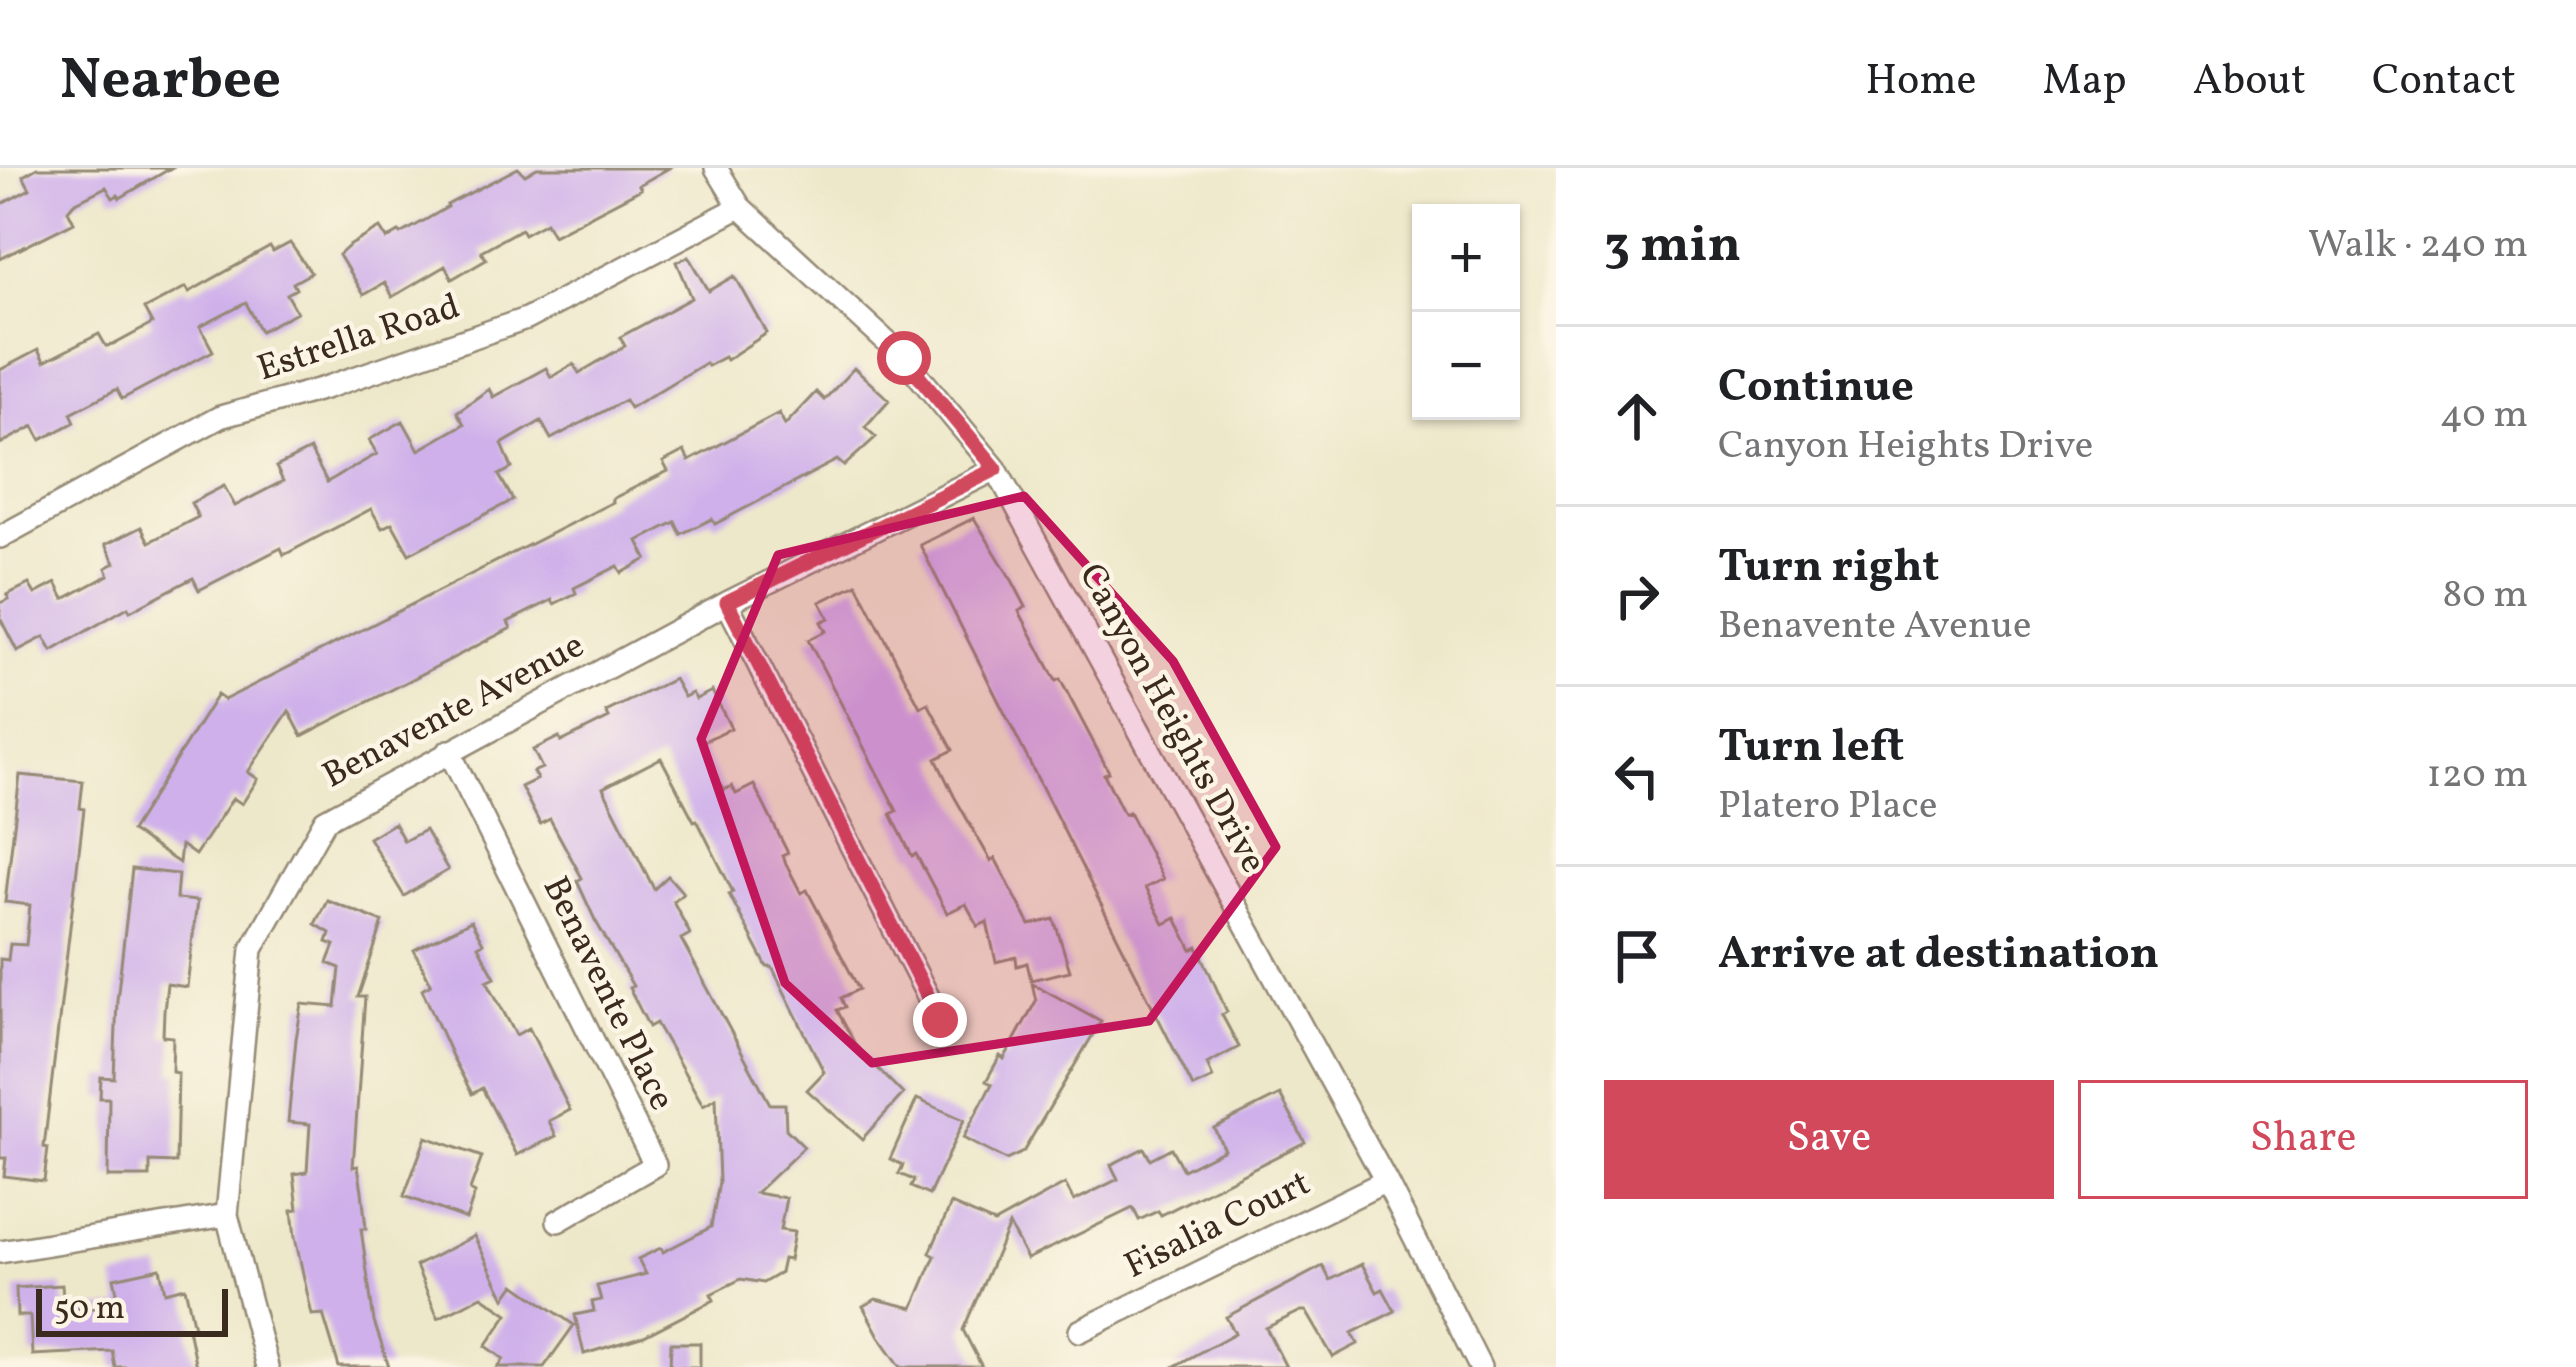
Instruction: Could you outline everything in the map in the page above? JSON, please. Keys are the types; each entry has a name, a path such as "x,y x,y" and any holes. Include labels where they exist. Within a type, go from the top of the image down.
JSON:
{"street":[{"name":"Canyon Heights Drive","path":"716,168 740,207 904,358 996,469 1385,1181 1480,1367"},
{"name":"Estrella Road","path":"0,537 220,417 326,388 526,319 740,207"},
{"name":"Benavente Avenue","path":"266,1367 227,1215 252,949 325,820 727,602 996,469"},
{"path":"727,602 940,1020"},
{"name":"Benavente Place","path":"449,752 655,1165 558,1221"},
{"name":"Fisalia Court","path":"1080,1331 1385,1181"},
{"path":"0,1252 227,1215"}],"highlighted area":[{"path":"1024,496 1173,661 1276,847 1149,1021 872,1063 785,983 701,739 778,555"}],"building":[{"path":"37,168 171,168 120,198 113,198 106,187 74,203 68,210 74,222 0,259 0,205 30,189 23,176"},
{"path":"518,168 525,175 537,168 669,168 639,185 641,189 553,235 546,222 524,234 521,229 481,251 486,259 452,279 445,266 392,297 384,283 363,295 339,255 349,246 380,228 387,239 401,234"},
{"path":"290,243 311,273 293,283 296,289 287,294 297,312 261,331 246,303 200,327 213,351 122,399 117,389 71,413 75,422 41,440 34,426 0,444 0,370 38,350 44,362 99,334 106,346 113,345 152,324 144,309 186,287 189,292 270,247 273,252"},
{"path":"689,256 709,291 735,276 767,333 726,360 705,363 630,408 625,400 551,439 541,421 502,444 512,468 499,475 513,500 409,554 392,523 382,528 371,509 284,555 281,548 199,590 193,578 130,611 128,607 52,651 44,637 17,651 0,618 0,603 9,599 7,595 29,584 35,594 56,583 64,599 109,575 106,568 115,563 105,545 141,527 149,542 198,517 191,503 224,486 235,506 283,481 276,467 310,450 327,482 377,454 369,440 403,421 419,450 464,424 457,412 489,389 493,397 546,368 551,377 574,364 579,373 625,346 620,337 692,298 677,262"},
{"path":"854,368 889,400 865,427 876,437 844,466 837,460 715,524 712,519 681,534 675,522 638,541 647,559 622,573 618,566 574,588 576,593 508,622 511,628 302,736 289,711 248,772 258,779 242,804 233,798 195,855 181,845 179,863 131,831 217,695 224,700 613,502 668,471 663,462 684,451 689,461 779,413 785,425 816,392 824,400"},
{"path":"974,518 1013,582 1026,607 1019,611 1056,681 1060,679 1109,772 1104,774 1124,814 1129,812 1163,879 1145,888 1164,924 1176,918 1192,950 1198,947 1227,1012 1222,1015 1239,1047 1207,1064 1213,1078 1193,1087 920,545"},
{"path":"857,584 920,707 928,703 953,750 936,759 954,796 991,861 995,858 1030,925 1054,919 1070,971 1031,980 1027,963 1017,966 1016,957 996,962 987,922 978,926 966,904 947,913 916,854 912,856 891,814 897,811 808,640 826,631 821,622 829,618 820,602"},
{"path":"674,679 684,697 692,693 696,699 712,691 731,728 700,743 724,790 732,786 736,794 754,785 788,853 782,856 801,893 807,890 859,989 841,998 845,1007 837,1010 856,1046 903,1094 862,1139 807,1090 824,1072 661,758 603,788 654,889 668,876 683,893 673,901 690,934 681,939 770,1104 785,1104 786,1129 804,1147 756,1193 786,1198 780,1230 794,1232 789,1260 783,1259 780,1273 763,1283 741,1279 711,1294 714,1300 644,1336 584,1354 575,1315 594,1311 592,1302 601,1300 597,1286 646,1274 638,1259 661,1248 663,1252 711,1227 719,1182 716,1098 703,1105 656,1023 649,1027 629,988 633,986 577,881 582,878 550,819 540,824 521,787 537,779 533,772 542,768 533,750 609,718 606,712"},
{"path":"20,775 83,781 80,808 84,809 44,1147 48,1148 44,1181 4,1176 6,1158 0,1158 0,959 8,960 10,944 26,945 30,905 5,902"},
{"path":"394,823 404,841 425,830 448,870 404,896 369,838"},
{"path":"132,869 178,874 176,899 197,901 187,987 167,984 164,1011 163,1036 173,1037 172,1072 178,1073 176,1163 150,1162 150,1177 108,1177 109,1098 100,1098 101,1077 114,1078 117,1000"},
{"path":"327,900 383,922 358,997 365,997 353,1167 358,1166 362,1191 366,1229 361,1229 374,1322 389,1367 339,1367 323,1314 312,1315 295,1237 294,1174 307,1172 310,1124 288,1122 296,1039 302,1004 336,1007 340,968 328,963 335,945 327,942 330,933 315,924"},
{"path":"471,921 495,977 487,981 516,1035 529,1028 570,1110 549,1121 556,1136 517,1155 482,1088 472,1094 452,1056 422,989 431,984 414,950"},
{"path":"1032,983 1101,1021 1023,1152 1006,1160 963,1138 992,1084 986,1081 1000,1056 1004,1059 1036,1001"},
{"path":"1280,1095 1305,1142 1161,1215 1158,1211 1139,1220 1133,1208 1027,1259 1009,1225 963,1330 982,1367 901,1367 879,1336 863,1306 876,1299 913,1308 951,1204 994,1223 1065,1184 1074,1201 1118,1179 1111,1165 1144,1148 1150,1159 1171,1148 1183,1170 1224,1149 1214,1128"},
{"path":"917,1099 964,1120 929,1195 911,1187 914,1180 899,1174 903,1165 890,1159"},
{"path":"426,1137 482,1157 466,1219 404,1196"},
{"path":"474,1236 505,1298 515,1284 574,1325 544,1367 498,1367 504,1359 486,1346 508,1314 482,1296 438,1318 416,1266"},
{"path":"1362,1264 1377,1292 1383,1289 1395,1311 1352,1333 1358,1344 1333,1357 1306,1311 1301,1311 1266,1328 1286,1367 1173,1367 1235,1333 1226,1317 1323,1266 1330,1280"},
{"path":"160,1268 165,1292 185,1287 196,1367 115,1367 112,1351 32,1355 30,1316 17,1316 16,1288 62,1285 64,1309 120,1307 114,1278"},
{"path":"671,1343 700,1343 700,1367 670,1367"}],"route":[{"path":"904,358 996,469 727,602 940,1020"}]}
